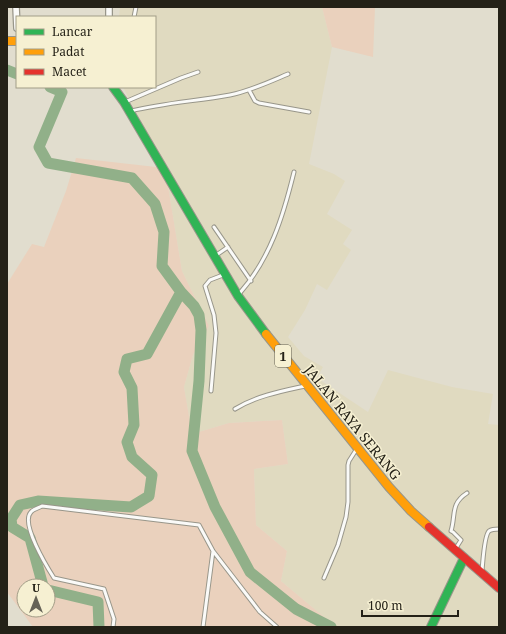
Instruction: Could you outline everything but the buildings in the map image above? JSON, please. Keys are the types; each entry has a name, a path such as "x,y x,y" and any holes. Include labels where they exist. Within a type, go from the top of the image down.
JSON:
{"main road":[{"name":"JALAN RAYA SERANG","path":"114,88 124,102 224,275 261,328 357,448 411,512 445,538 455,550 499,588"},
{"path":"431,627 464,558"}],"lane":[{"path":"124,102 198,72"},
{"path":"129,112 148,107 231,95 249,90 288,74"},
{"path":"249,90 255,101 259,103 309,112"},
{"path":"238,296 251,281 274,238 284,212 294,172"},
{"path":"214,227 251,281"},
{"path":"214,257 228,247"},
{"path":"212,391 216,333 214,315 205,286 210,280 224,275"},
{"path":"235,409 245,402 307,386"},
{"path":"324,578 344,529 348,502 348,465 357,448"},
{"path":"455,550 461,539 453,532 450,532 457,502 467,493"},
{"path":"113,627 114,619 104,589 54,578 33,540 28,517 31,512 42,506 199,526 213,551 260,612 277,627"},
{"path":"482,572 488,533 490,530 499,529"},
{"path":"203,627 213,551"}],"shaded area":[{"path":"120,7 322,7 332,47 309,164 334,174 345,181 327,214 352,230 343,244 351,250 327,290 317,284 305,310 288,337 304,356 323,367 317,378 368,412 388,370 452,387 493,394 488,424 499,425 499,627 336,627 281,581 287,551 256,525 254,469 288,464 282,420 229,423 192,434 184,387 193,355 209,326 182,271 165,168 124,88 156,88 156,16 119,16"},
{"path":"322,7 375,7 373,57 332,47"},
{"path":"76,158 165,168 182,271 209,326 193,355 184,387 192,434 229,423 282,420 288,464 254,469 256,525 287,551 281,581 336,627 33,627 26,618 56,618 56,578 16,578 16,604 7,592 7,284 32,244 44,247 66,191"}],"waterway":[{"path":"7,70 16,74"},
{"path":"52,88 62,92 39,147 48,163 132,178 155,204 164,232 162,266 181,292 194,306 199,315 201,330 199,381 192,451 215,507 250,572 296,609 331,627"},
{"path":"41,578 30,538 12,527 11,519 20,505 38,501 131,507 149,496 152,475 132,457 127,442 134,425 132,388 124,372 127,359 147,354 181,292"},
{"path":"56,592 98,602 99,627"}],"traffic: fast":[{"path":"114,88 124,102 238,296 266,334"},
{"path":"431,627 464,558"}],"traffic: slow":[{"path":"7,41 16,41"},
{"path":"266,334 389,487 411,511 429,527"}],"traffic: jam":[{"path":"429,527 499,588"}]}
